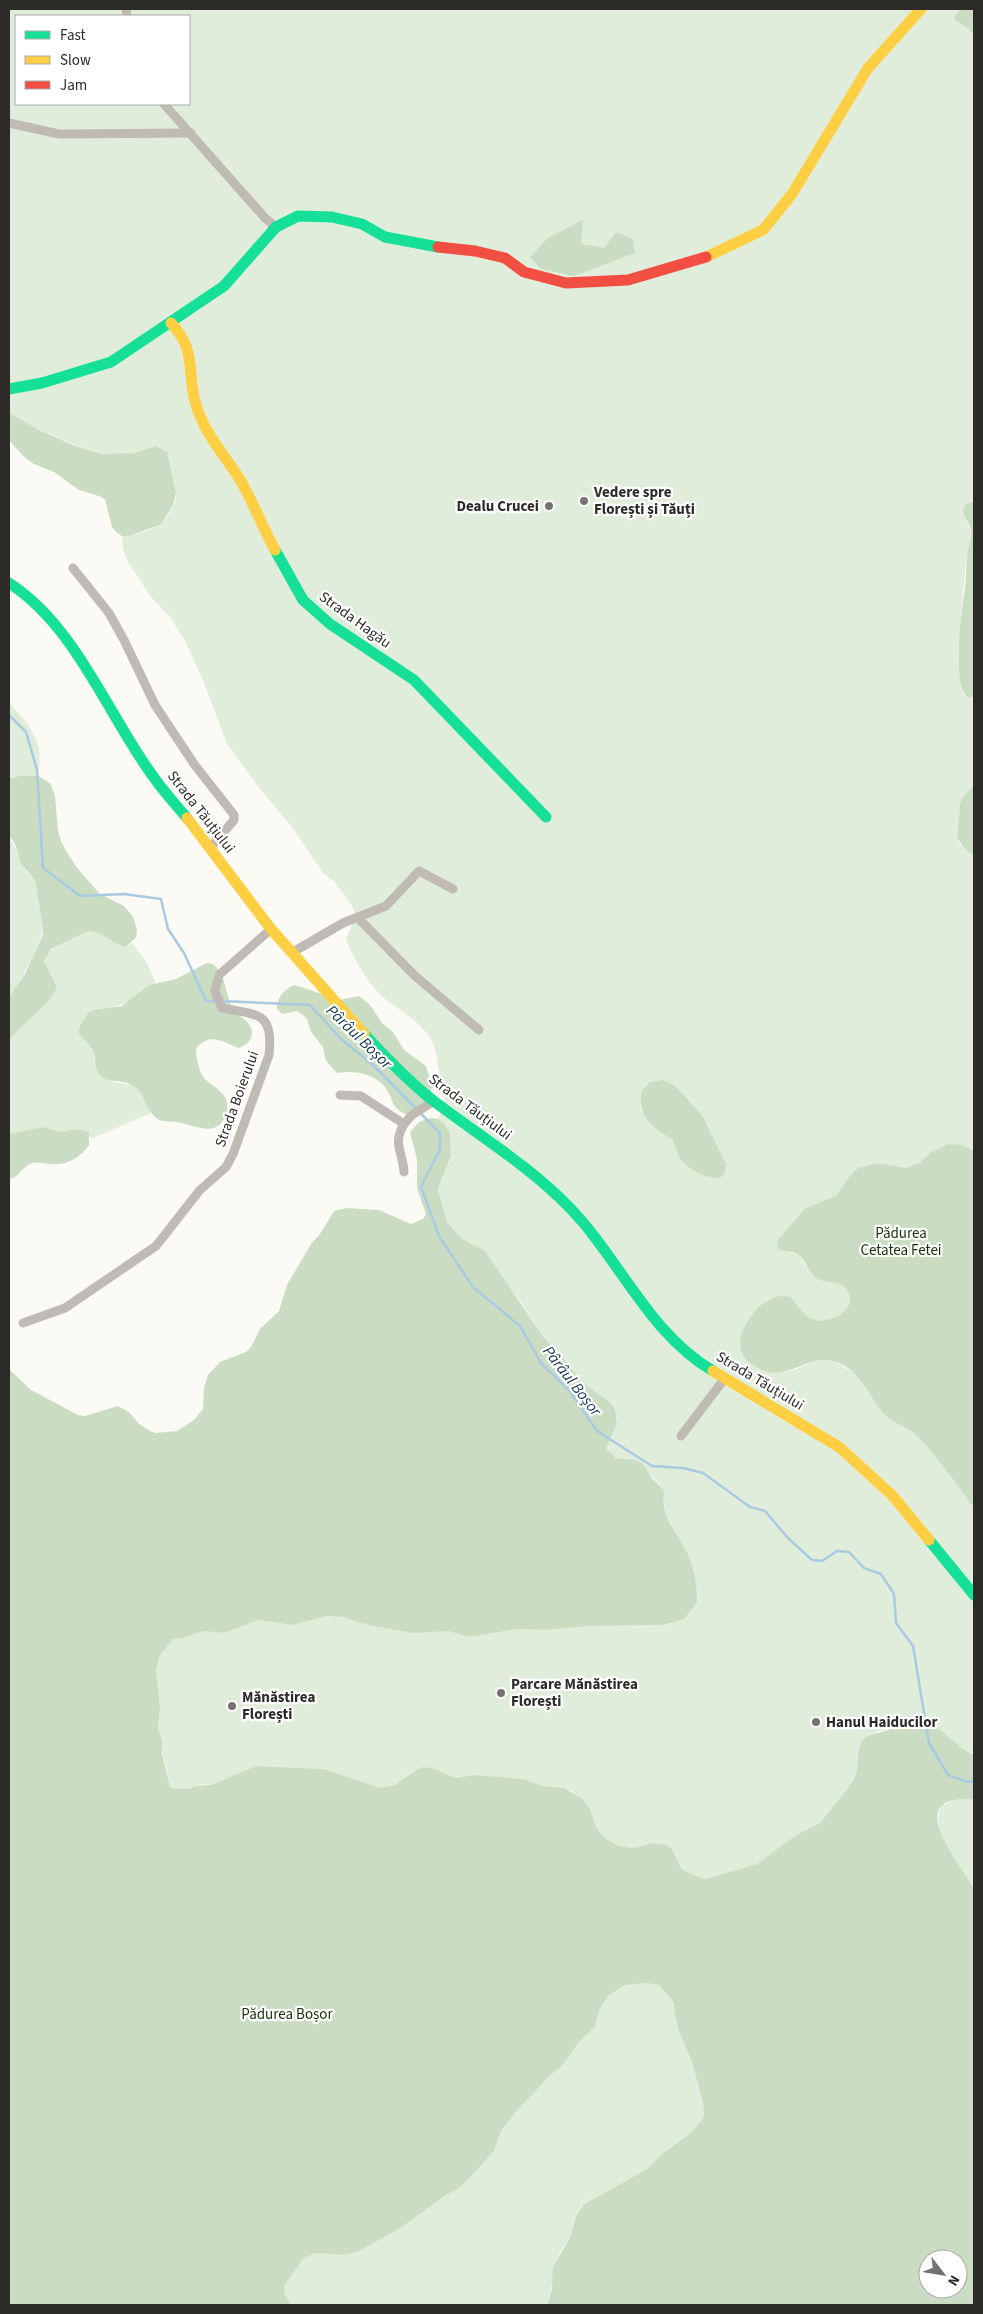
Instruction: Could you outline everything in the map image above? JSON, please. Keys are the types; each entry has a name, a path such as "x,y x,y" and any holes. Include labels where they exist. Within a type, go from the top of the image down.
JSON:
{"street":[{"path":"9,389 42,383 112,362 224,286 276,226 298,216 332,217 362,224 385,237 438,248 475,251 505,258 524,272 566,283 628,280 701,260 763,230 792,194 868,68 921,9"},
{"path":"165,105 265,218 276,226"},
{"path":"9,123 59,134 191,133"},
{"name":"Strada Hagău","path":"171,323 182,335 190,354 191,379 196,406 211,436 240,480 260,524 304,600 330,624 414,680 546,818"},
{"path":"73,568 109,613 126,642 155,705 194,764 234,815 234,820 211,847"},
{"name":"Strada Tăuțiului","path":"9,582 29,596 70,646 155,779 211,847 271,929 294,952 395,1068 434,1101 534,1174 554,1191 570,1208 665,1330 694,1360 839,1447 866,1470 892,1495 974,1595"},
{"path":"294,952 342,923 386,906 419,871 453,889"},
{"path":"358,918 414,975 479,1030"},
{"name":"Strada Boierului","path":"23,1323 65,1308 156,1246 200,1190 226,1166 233,1154 269,1055 270,1039 266,1021 257,1014 222,1008 215,991 219,975 271,929"},
{"path":"340,1095 361,1096 404,1124"},
{"path":"404,1172 404,1160 398,1149 399,1132 404,1124 418,1111 434,1101"},
{"path":"681,1436 725,1378"}],"green space":[{"path":"9,9 960,9 955,16 974,35 974,501 971,501 964,517 972,534 966,562 958,653 963,694 970,698 974,695 974,785 960,803 957,838 960,844 974,856 974,1151 963,1145 930,1153 919,1163 906,1168 878,1163 858,1168 848,1178 837,1195 804,1209 786,1231 783,1251 799,1255 810,1273 828,1281 841,1284 850,1296 848,1307 838,1316 820,1321 806,1315 795,1302 769,1299 753,1314 743,1333 750,1363 762,1370 783,1372 794,1370 819,1359 833,1361 857,1375 885,1415 915,1434 946,1470 974,1508 974,1755 957,1745 925,1719 900,1720 889,1729 876,1732 864,1739 860,1745 857,1774 854,1780 820,1823 796,1835 757,1864 705,1879 686,1872 681,1868 672,1849 666,1845 653,1843 633,1848 619,1846 606,1839 597,1829 590,1809 582,1798 570,1790 544,1786 524,1779 475,1775 455,1778 436,1769 411,1772 395,1785 381,1788 324,1769 256,1766 211,1785 204,1784 185,1791 170,1787 158,1729 160,1707 156,1672 159,1657 173,1639 183,1638 203,1631 225,1633 258,1620 292,1625 328,1616 342,1617 368,1625 405,1632 448,1631 469,1637 517,1629 546,1630 593,1626 664,1625 671,1624 696,1588 691,1560 667,1517 664,1499 665,1491 637,1461 615,1457 606,1449 617,1423 615,1408 583,1383 544,1338 521,1302 473,1244 461,1238 447,1222 438,1189 449,1163 451,1142 444,1123 438,1119 443,1107 444,1092 433,1044 418,1024 377,991 361,969 346,938 352,925 354,909 335,882 323,873 292,827 260,789 227,744 203,680 185,641 170,617 151,597 128,562 123,549 122,536 141,533 158,525 165,519 175,503 176,490 170,465 148,448 135,453 109,455 71,443 9,413","holes":["682,1096 702,1115 726,1164 701,1174 679,1157 672,1139 654,1127 640,1107"]},
{"path":"960,9 974,9 974,35 968,28 955,20 955,16"},
{"path":"583,220 581,244 604,248 616,232 633,239 635,253 574,276 541,269 530,257 548,238"},
{"path":"9,413 39,430 75,446 102,454 135,453 155,446 167,452 176,492 173,506 161,524 129,536 122,536 112,527 105,499 79,490 54,472 34,464 23,456 9,440"},
{"path":"974,501 974,695 970,698 964,693 961,682 959,651 967,559 971,535 970,527 963,511 966,504"},
{"path":"9,702 34,734 39,752 38,776 19,776 9,779"},
{"path":"19,776 38,776 50,783 55,796 58,831 62,844 77,868 100,894 124,906 133,917 137,930 136,937 126,947 88,931 51,949 44,961 57,987 42,1008 9,1040 9,997 25,974 43,935 35,880 21,864 15,844 9,835 9,779"},
{"path":"974,785 974,856 965,849 957,838 960,803"},
{"path":"9,835 25,870 35,880 43,928 39,943 29,964 9,997"},
{"path":"88,931 126,947 132,943 147,963 156,984 149,985 128,1003 88,1013 78,1032 94,1052 96,1071 112,1082 133,1085 138,1089 151,1113 91,1139 89,1132 76,1129 63,1132 43,1127 9,1134 7,1068 10,1038 15,1031 48,1001 57,986 45,964 46,954 57,946"},
{"path":"207,963 213,964 218,969 232,1007 252,1030 249,1041 239,1048 211,1039 206,1040 196,1049 199,1069 202,1075 224,1095 226,1100 226,1114 222,1122 211,1128 158,1119 134,1086 125,1082 111,1081 99,1074 96,1069 93,1051 78,1032 88,1013 94,1010 122,1006 149,985 176,979"},
{"path":"295,985 339,1000 359,996 370,1005 382,1023 393,1032 404,1050 426,1066 432,1087 429,1100 409,1116 395,1106 385,1087 375,1078 356,1072 337,1073 326,1061 323,1047 311,1032 307,1019 296,1011 282,1014 277,1009 278,1001 282,994 288,988"},
{"path":"663,1080 674,1085 702,1115 726,1164 725,1173 720,1178 703,1175 682,1161 672,1139 652,1125 644,1115 641,1092 650,1082"},
{"name":"Pădurea Boșor","path":"432,1118 444,1123 450,1134 451,1156 438,1189 447,1222 461,1238 485,1251 544,1338 583,1383 611,1403 615,1409 617,1423 606,1449 616,1458 635,1460 643,1464 652,1478 665,1491 663,1500 668,1518 692,1564 697,1602 684,1619 664,1625 592,1626 546,1630 517,1629 469,1637 448,1631 412,1633 368,1625 342,1617 328,1616 292,1625 258,1620 225,1633 203,1631 183,1638 173,1639 159,1657 156,1672 160,1707 158,1729 170,1787 188,1789 211,1785 256,1766 324,1769 381,1788 395,1785 423,1767 436,1769 455,1778 475,1775 524,1779 543,1786 564,1788 582,1798 590,1809 597,1829 606,1839 619,1846 633,1848 653,1843 666,1845 672,1849 681,1868 686,1872 705,1879 757,1864 796,1835 820,1823 854,1780 860,1745 865,1738 890,1729 905,1717 915,1717 933,1724 974,1755 974,1800 960,1799 947,1802 939,1809 937,1819 946,1844 974,1889 974,2305 547,2305 552,2289 553,2267 571,2236 576,2216 584,2204 647,2169 662,2154 691,2133 704,2117 703,2103 692,2062 678,2029 673,2001 659,1985 646,1983 625,1985 608,1996 600,2008 595,2027 579,2042 563,2065 547,2078 518,2109 501,2131 494,2151 461,2187 443,2197 399,2229 357,2252 343,2255 316,2253 304,2258 284,2286 284,2293 291,2305 9,2304 9,1369 31,1390 78,1415 85,1416 118,1406 130,1413 139,1424 150,1431 156,1433 177,1431 194,1420 203,1409 204,1388 208,1375 220,1362 246,1352 251,1347 260,1329 279,1311 287,1285 311,1244 320,1234 334,1211 347,1208 379,1210 411,1224 423,1219 426,1214 417,1188 417,1159 410,1132 419,1122"},
{"path":"43,1127 63,1132 76,1129 89,1132 89,1145 72,1160 61,1164 33,1163 9,1179 9,1134"},
{"name":"Pădurea Cetatea Fetei","path":"948,1144 963,1145 974,1151 974,1508 946,1470 915,1434 886,1416 857,1376 850,1370 832,1361 822,1360 783,1372 773,1373 761,1370 749,1362 742,1353 740,1342 743,1330 758,1308 779,1296 790,1297 804,1313 820,1321 839,1315 848,1306 849,1294 843,1286 816,1278 798,1254 778,1249 777,1241 804,1209 837,1195 848,1178 858,1168 878,1163 906,1168 919,1163 930,1153"},
{"path":"962,1798 974,1800 974,1889 948,1848 939,1825 942,1805"},
{"path":"646,1983 659,1985 673,2001 678,2029 692,2062 703,2103 704,2117 691,2133 662,2154 647,2169 583,2204 576,2216 571,2236 559,2254 547,2305 290,2304 284,2293 284,2286 304,2258 316,2253 343,2255 357,2252 399,2229 443,2197 461,2187 494,2151 501,2131 518,2109 547,2078 563,2065 579,2042 595,2027 600,2008 608,1996 625,1985"}],"waterway":[{"name":"Pârâul Boșor","path":"9,715 26,732 37,770 43,868 80,896 124,894 161,899 168,929 184,953 206,1001 215,1001"},
{"name":"Pârâul Boșor","path":"221,1001 310,1005 341,1039 373,1065 440,1133 440,1149 421,1187 439,1236 473,1287 520,1326 541,1363 569,1390 597,1431 652,1466 683,1468 703,1473 750,1507 765,1511 788,1538 812,1560 822,1561 837,1551 849,1552 864,1568 881,1574 894,1594 896,1623 913,1646 929,1743 948,1775 968,1782 974,1781"}],"traffic: fast":[{"path":"9,389 42,383 111,362 224,286 276,227 298,216 332,217 362,224 385,237 438,247"},
{"path":"275,550 303,600 330,624 414,680 546,817"},
{"path":"9,583 33,601 54,623 73,648 138,754 159,784 187,818"},
{"path":"364,1034 398,1070 425,1094 521,1165 554,1192 587,1227 652,1316 690,1355 713,1371"},
{"path":"929,1540 974,1595"}],"traffic: slow":[{"path":"706,257 763,230 792,194 868,68 921,9"},
{"path":"171,323 185,343 190,362 193,393 204,425 239,478 275,550"},
{"path":"187,818 271,929 364,1034"},
{"path":"713,1371 839,1447 892,1495 929,1540"}],"traffic: jam":[{"path":"438,247 475,251 505,258 524,272 566,283 628,280 706,257"}],"place":[{"name":"Vedere spre Florești și Tăuți","path":"584,501"},
{"name":"Dealu Crucei","path":"549,506"},
{"name":"Parcare Mănăstirea Florești","path":"501,1693"},
{"name":"Mănăstirea Florești","path":"232,1706"},
{"name":"Hanul Haiducilor","path":"816,1722"}]}
